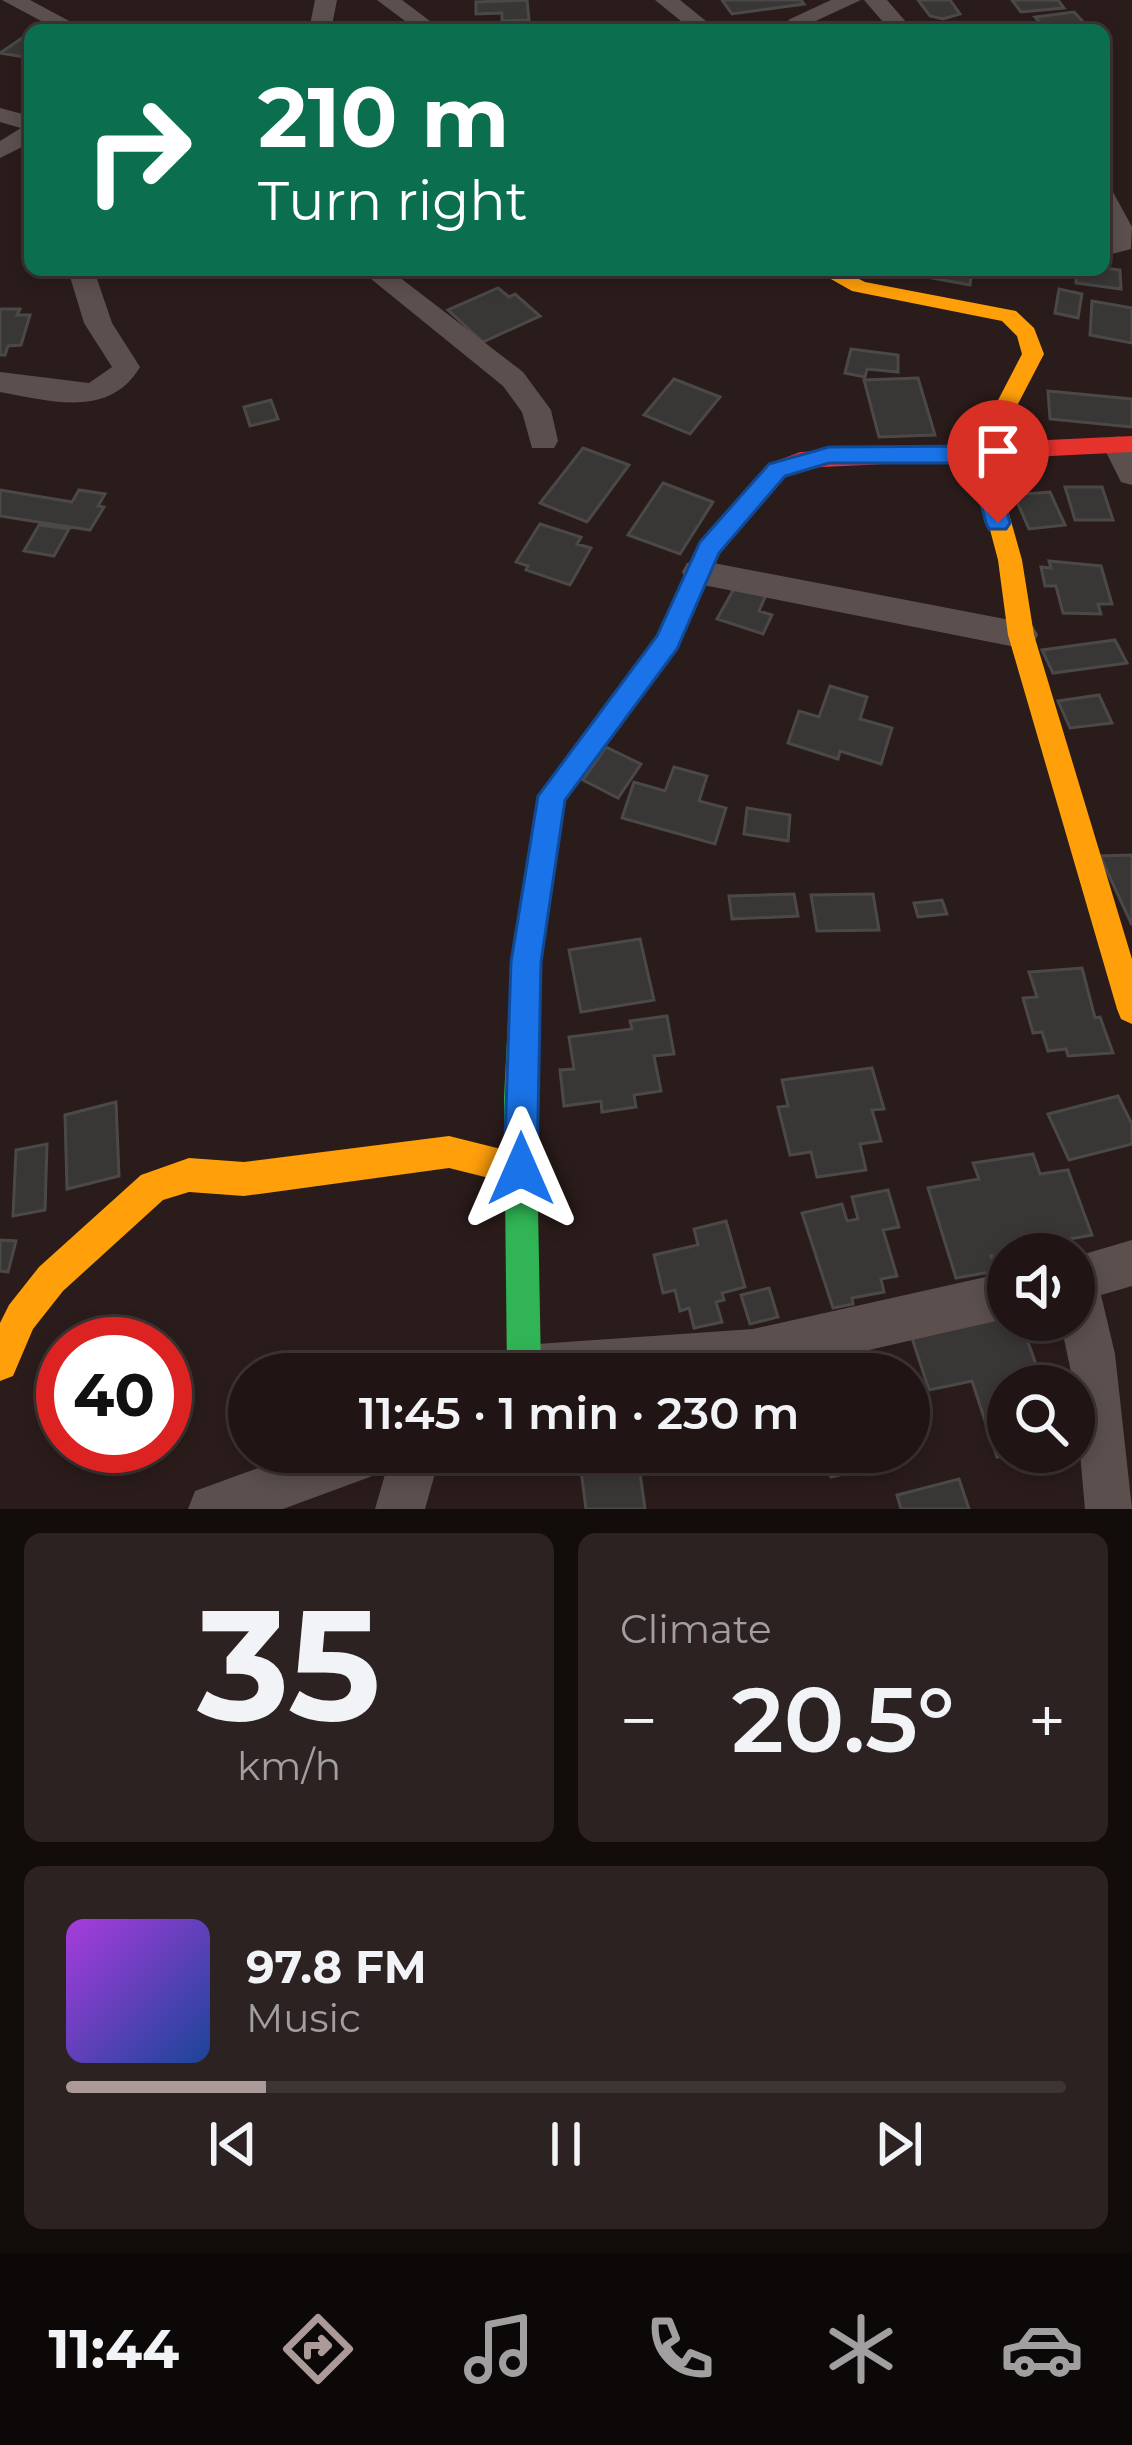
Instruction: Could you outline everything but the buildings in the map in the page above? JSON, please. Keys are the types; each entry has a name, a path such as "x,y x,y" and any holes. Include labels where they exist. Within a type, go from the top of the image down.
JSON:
{"street":[{"path":"13,0 63,24"},
{"path":"388,0 422,24"},
{"path":"666,0 698,24"},
{"path":"799,20 850,0"},
{"path":"875,0 897,24"},
{"path":"1110,210 1121,243 1110,246"},
{"path":"0,382 76,393 108,389 122,379 127,367 98,323 83,276"},
{"path":"382,276 513,379 536,410 543,441"},
{"path":"838,276 859,286 1009,316 1027,333 1033,354 981,454 1010,560 1021,635 1132,1009"},
{"path":"519,1353 526,962 552,796 668,641 709,548 749,497 777,470 800,460 829,455 1127,454"},
{"path":"698,572 1021,635"},
{"path":"0,1363 21,1317 51,1279 153,1187 189,1174 244,1179 449,1152 521,1169"},
{"path":"1095,1274 1132,1263"},
{"path":"741,1353 987,1300"},
{"path":"1088,1341 1110,1509"},
{"path":"213,1509 313,1473"},
{"path":"400,1509 410,1473"}],"traffic: fast":[{"path":"523,1353 520,1099 526,961 552,796 668,641 711,545"}],"traffic: slow":[{"path":"837,276 859,287 1009,316 1027,333 1033,354 981,454 1010,560 1021,635 1132,1009"},
{"path":"0,1363 21,1317 51,1279 153,1187 189,1175 244,1179 449,1152 521,1169"}],"traffic: jam":[{"path":"711,545 777,470 800,460 1132,444"}],"route":[{"path":"521,1169 526,962 552,796 668,641 709,548 777,470 829,455 981,454 998,523"}]}
